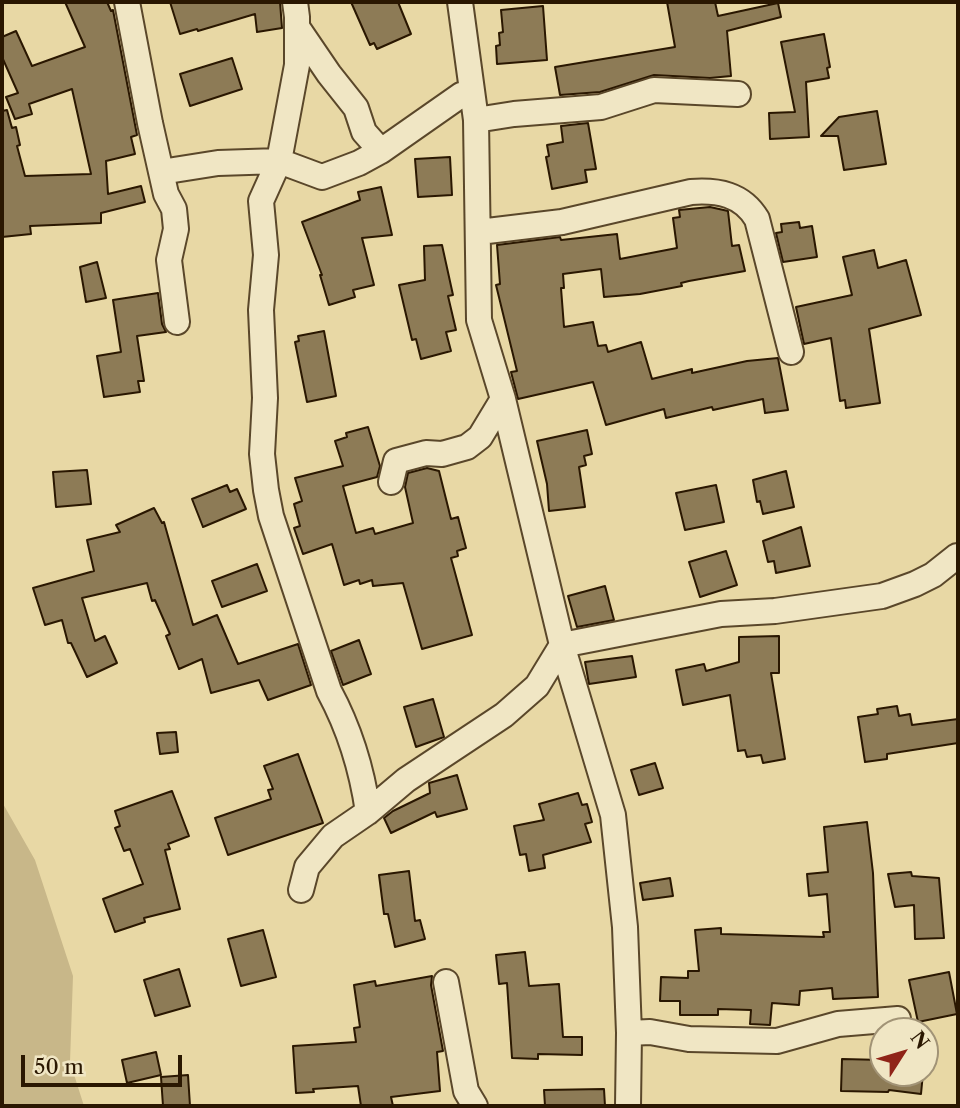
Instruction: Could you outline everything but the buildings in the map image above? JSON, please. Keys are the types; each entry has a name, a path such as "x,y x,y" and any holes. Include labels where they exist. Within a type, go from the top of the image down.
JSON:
{"street":[{"path":"127,2 161,172 166,194 174,209 176,229 169,260 177,322"},
{"path":"460,2 476,120 479,320 503,399 562,645 613,815 625,927 629,1032 628,1106"},
{"path":"295,9 329,74 356,108 364,132 381,151"},
{"path":"295,9 298,65 279,161 261,201 266,256 261,310 265,398 262,454 271,516 329,691 339,710 363,780 368,812"},
{"path":"476,120 601,107 654,90 738,94"},
{"path":"161,172 218,163 279,161 322,177 359,163 381,151 461,95 472,91"},
{"path":"478,232 562,222 691,192 713,191 734,196 751,208 757,219 791,352"},
{"path":"391,482 397,461 426,453 442,453 467,447 480,436 503,399"},
{"path":"301,890 307,867 333,836 368,812 406,780 503,715 537,686 562,645 720,614 775,611 882,596 924,580 957,556"},
{"path":"446,982 466,1091 475,1106"},
{"path":"629,1032 650,1032 689,1039 777,1041 838,1024 869,1021"}],"shaded area":[{"path":"2,802 35,860 73,976 70,1062 84,1106 2,1106"}]}
